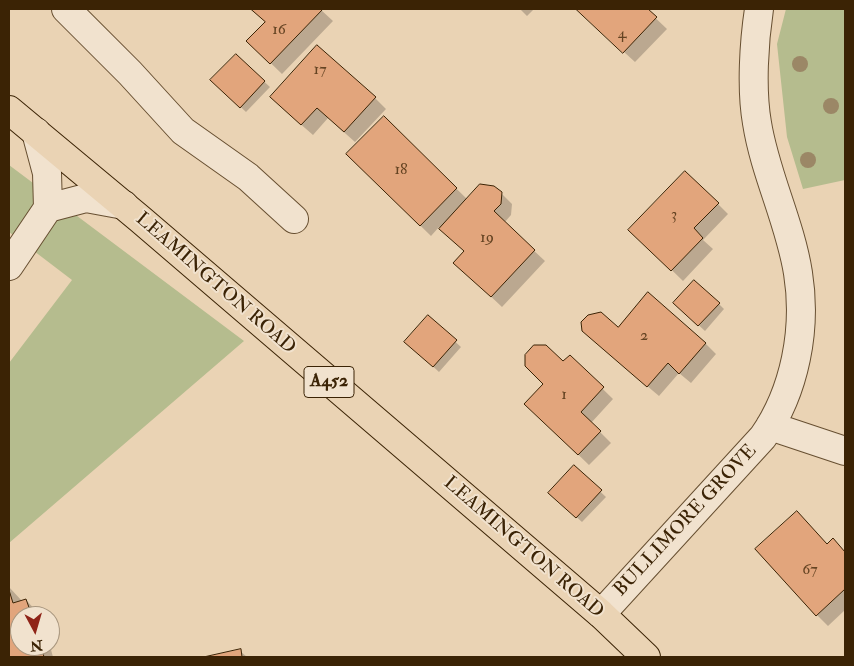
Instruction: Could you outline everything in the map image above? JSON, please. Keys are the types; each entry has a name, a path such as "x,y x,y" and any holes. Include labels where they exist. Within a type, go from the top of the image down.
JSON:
{"main road":[{"name":"LEAMINGTON ROAD","path":"9,110 124,205 601,614 646,657"}],"street":[{"path":"66,9 130,73 183,131 248,177 294,219"},
{"name":"BULLIMORE GROVE","path":"601,614 739,464 770,426 788,391 799,336 800,298 798,273 792,249 756,122 756,30 759,9"},
{"path":"9,266 48,208 47,173 36,132"},
{"path":"48,208 86,198 124,205"},
{"name":"BULLIMORE GROVE","path":"770,426 845,451"}],"green space":[{"path":"786,9 845,9 845,180 803,189 787,137 777,44"},
{"path":"9,165 244,341 9,543 9,363 72,280 9,232"}],"building":[{"path":"251,9 323,9 270,64 246,41 265,22"},
{"path":"576,9 648,9 657,17 623,53"},
{"path":"317,45 376,97 344,132 317,108 301,125 270,97"},
{"path":"236,54 265,81 240,108 210,80"},
{"path":"384,116 457,188 420,226 346,154"},
{"path":"685,171 719,203 694,228 703,238 671,271 628,230"},
{"path":"480,184 494,186 502,192 501,204 494,211 535,250 491,297 453,263 464,251 439,229"},
{"path":"694,280 720,303 698,326 673,303"},
{"path":"648,292 706,343 679,374 668,363 647,387 582,331 581,322 588,315 601,312 618,327"},
{"path":"428,315 457,340 433,367 404,342"},
{"path":"534,345 546,345 563,361 570,355 604,387 581,412 601,431 578,455 524,404 543,384 525,366 525,355"},
{"path":"574,465 602,490 576,518 548,493"},
{"path":"797,511 827,544 833,538 845,552 845,589 816,616 755,549"},
{"path":"9,590 13,603 26,599 28,606 10,606 10,656 44,657 9,657"},
{"path":"241,649 242,657 204,657"}]}
